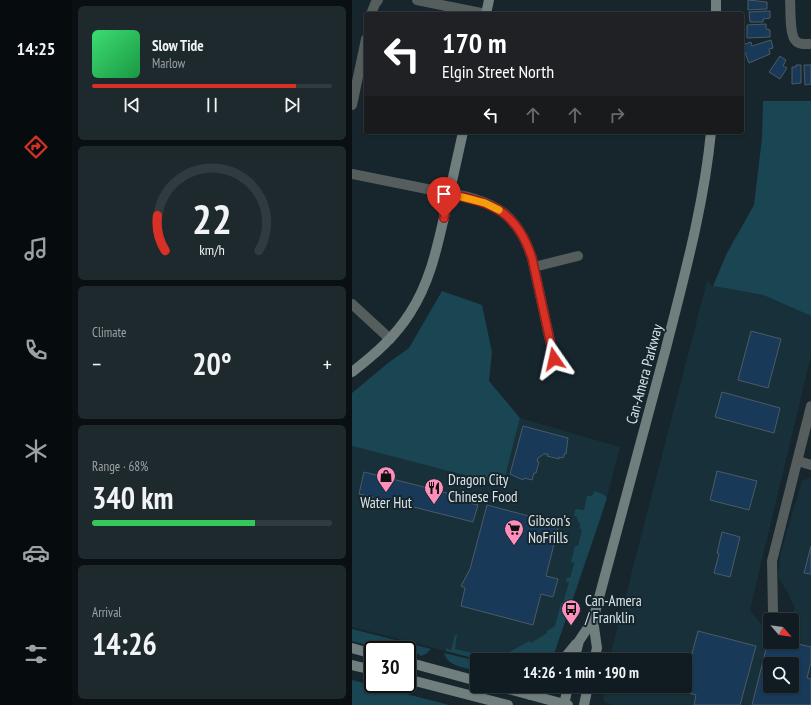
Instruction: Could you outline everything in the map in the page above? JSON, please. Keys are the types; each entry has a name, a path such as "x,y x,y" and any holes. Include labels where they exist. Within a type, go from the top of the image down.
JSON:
{"main road":[{"path":"486,12 489,0"},
{"path":"716,0 716,12"},
{"path":"352,372 390,340 409,315 427,281 434,261 463,134"},
{"name":"Can-Amera Parkway","path":"576,653 579,641 593,620 627,498 698,217 708,161 711,134"},
{"name":"Can-Amera Parkway","path":"593,620 597,648 596,653"},
{"path":"569,653 579,641"},
{"path":"352,648 364,651"},
{"path":"352,664 364,667"},
{"path":"416,664 470,679"},
{"path":"416,681 508,705"},
{"path":"523,693 565,705 567,693"},
{"path":"530,695 534,693"},
{"path":"584,705 587,693"}],"street":[{"path":"372,12 378,0"},
{"path":"417,0 476,12"},
{"path":"790,0 791,30 793,38 800,43 811,44"},
{"path":"352,105 364,48"},
{"path":"352,174 485,203 504,214 519,229 528,245 554,359"},
{"path":"534,267 578,256"},
{"path":"352,304 390,340"},
{"path":"773,612 772,561 811,406"},
{"path":"798,461 811,465"}],"shaded area":[{"path":"763,101 811,101 811,316 763,295 713,286 727,253 754,205 762,138"},
{"path":"707,281 713,286 763,295 811,316 811,356 750,610 763,624 763,649 799,649 799,613 792,613 795,608 778,577 781,551 802,481 811,477 811,705 614,705 604,702 603,693 692,693 692,653 611,653"},
{"path":"442,291 482,305 492,352 489,381 520,418 503,485 352,446 352,393 388,363 409,348"},
{"path":"520,418 620,447 602,516 554,653 470,653 470,657 416,643 416,641 407,641 352,627 352,446 503,484"},
{"path":"594,491 603,494 607,498 554,653 508,653 529,641 531,643 555,626 561,603 563,603 569,582 566,582 567,577 570,578 574,563 571,562 575,546 578,546 582,529 580,529 580,524 577,517 574,516 575,510 584,510 587,496 592,496"},
{"path":"352,629 399,641 364,641 364,644 352,641"},
{"path":"457,634 455,649 472,653 470,653 470,657 446,651 446,648 451,650 455,635"},
{"path":"416,645 431,649 426,654 420,656 419,654 416,654"},
{"path":"444,653 470,659 470,669 453,664 446,658"},
{"path":"352,680 364,683 364,693 402,693 449,705 352,705"}],"building":[{"path":"748,0 767,2 767,9 748,10"},
{"path":"770,11 770,18 763,19 763,22 750,22 749,12"},
{"path":"766,24 766,29 770,30 770,37 747,38 747,25"},
{"path":"771,40 773,48 769,49 770,54 749,63 744,50 744,44 751,42 752,46"},
{"path":"780,56 786,60 783,66 787,68 780,79 769,72"},
{"path":"796,65 801,65 801,83 792,84 792,67 796,67"},
{"path":"804,65 811,65 811,84 805,85"},
{"path":"751,331 781,339 768,388 738,380"},
{"path":"722,392 780,408 774,433 715,417"},
{"path":"523,426 568,438 566,454 565,453 563,458 559,457 559,459 547,456 548,454 544,454 538,458 537,461 539,462 536,473 534,473 532,480 524,478 523,480 510,474"},
{"path":"717,471 757,481 749,510 710,500"},
{"path":"364,472 432,489 430,496 437,498 439,491 463,497 462,501 478,505 473,522 378,498 377,500 372,499 373,497 359,494"},
{"name":"Gibson's NoFrills","path":"487,505 559,524 546,576 558,579 553,597 541,594 533,625 461,606 465,588 461,586 470,569"},
{"path":"722,532 740,537 730,577 714,573 719,554 717,553"},
{"path":"811,546 811,574 804,573"},
{"path":"698,631 756,646 740,705 694,705 696,695 689,693 692,693 692,654"},
{"path":"799,644 811,647 811,662 807,678 811,679 811,705 752,705 763,661 763,693 799,693 799,657 764,657 766,649 799,649"}],"slow traffic":[{"path":"454,195 474,199 499,210"}],"place":[{"name":"Water Hut","path":"386,493"},
{"name":"Dragon City Chinese Food","path":"434,505"},
{"name":"Gibson's NoFrills","path":"514,546"},
{"name":"Can-Amera / Franklin","path":"571,626"}],"route":[{"path":"444,218 449,194 474,199 495,207 519,229 528,245 532,258 554,359"}]}
